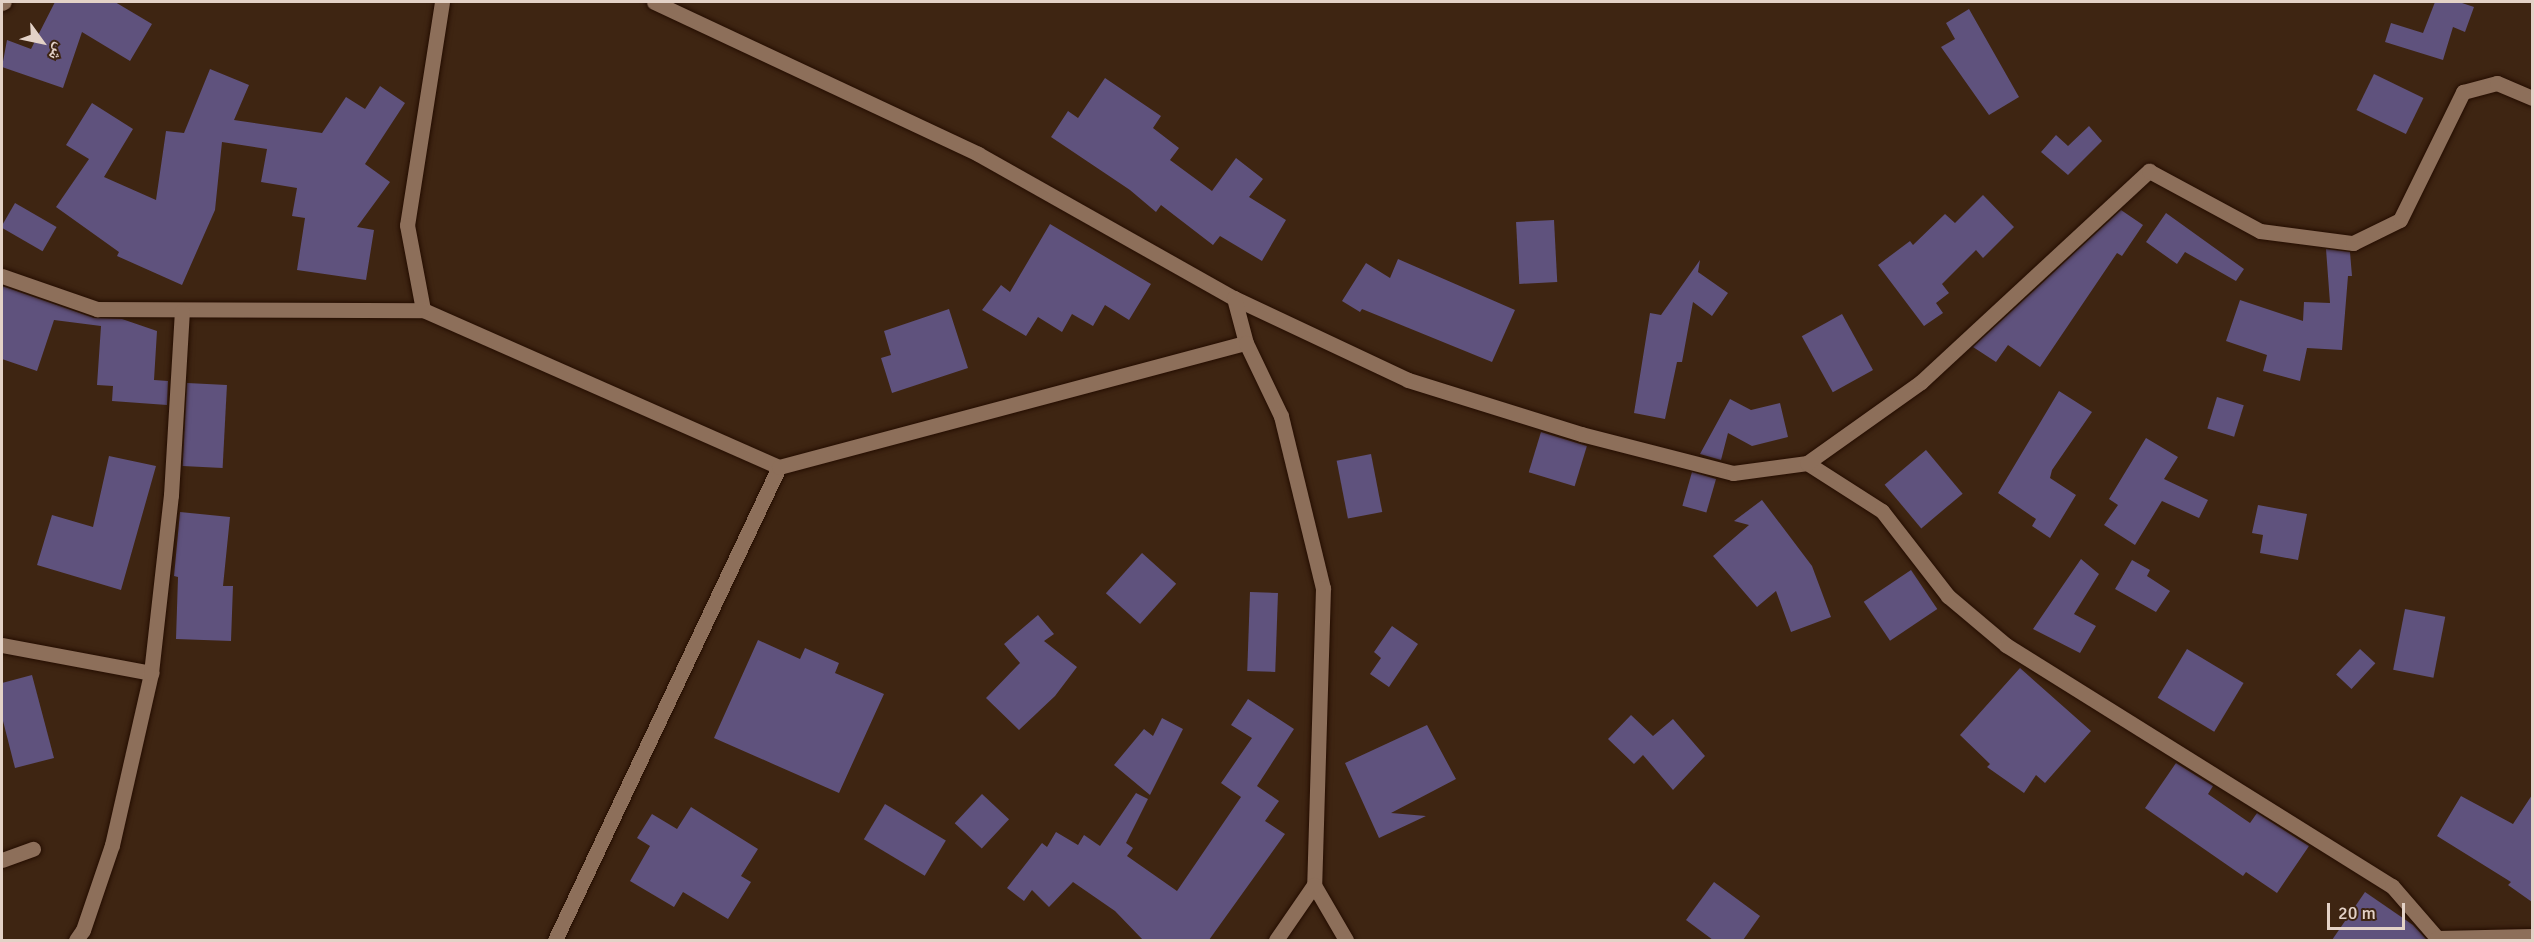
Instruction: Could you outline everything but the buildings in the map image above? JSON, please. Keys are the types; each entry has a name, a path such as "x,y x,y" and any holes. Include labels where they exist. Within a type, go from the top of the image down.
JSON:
{"street":[{"path":"423,309 407,225 442,2"},
{"path":"654,2 978,154 1234,298 1408,380 1581,434 1733,473 1807,464 1921,382 2149,171 2260,231 2353,243 2400,220 2463,92 2497,83 2532,98"},
{"path":"2,276 97,309 182,311 423,309 779,467 1246,344"},
{"path":"1234,298 1246,344 1281,416 1323,588 1314,885 1346,940"},
{"path":"76,940 83,930 112,845 151,674 171,495 182,311"},
{"path":"1807,464 1882,511 1948,596 2007,645 2392,886 2438,939 2532,936"},
{"path":"555,940 779,467"},
{"path":"2,645 151,674"},
{"path":"2,860 33,849"},
{"path":"1276,940 1314,885"}]}
